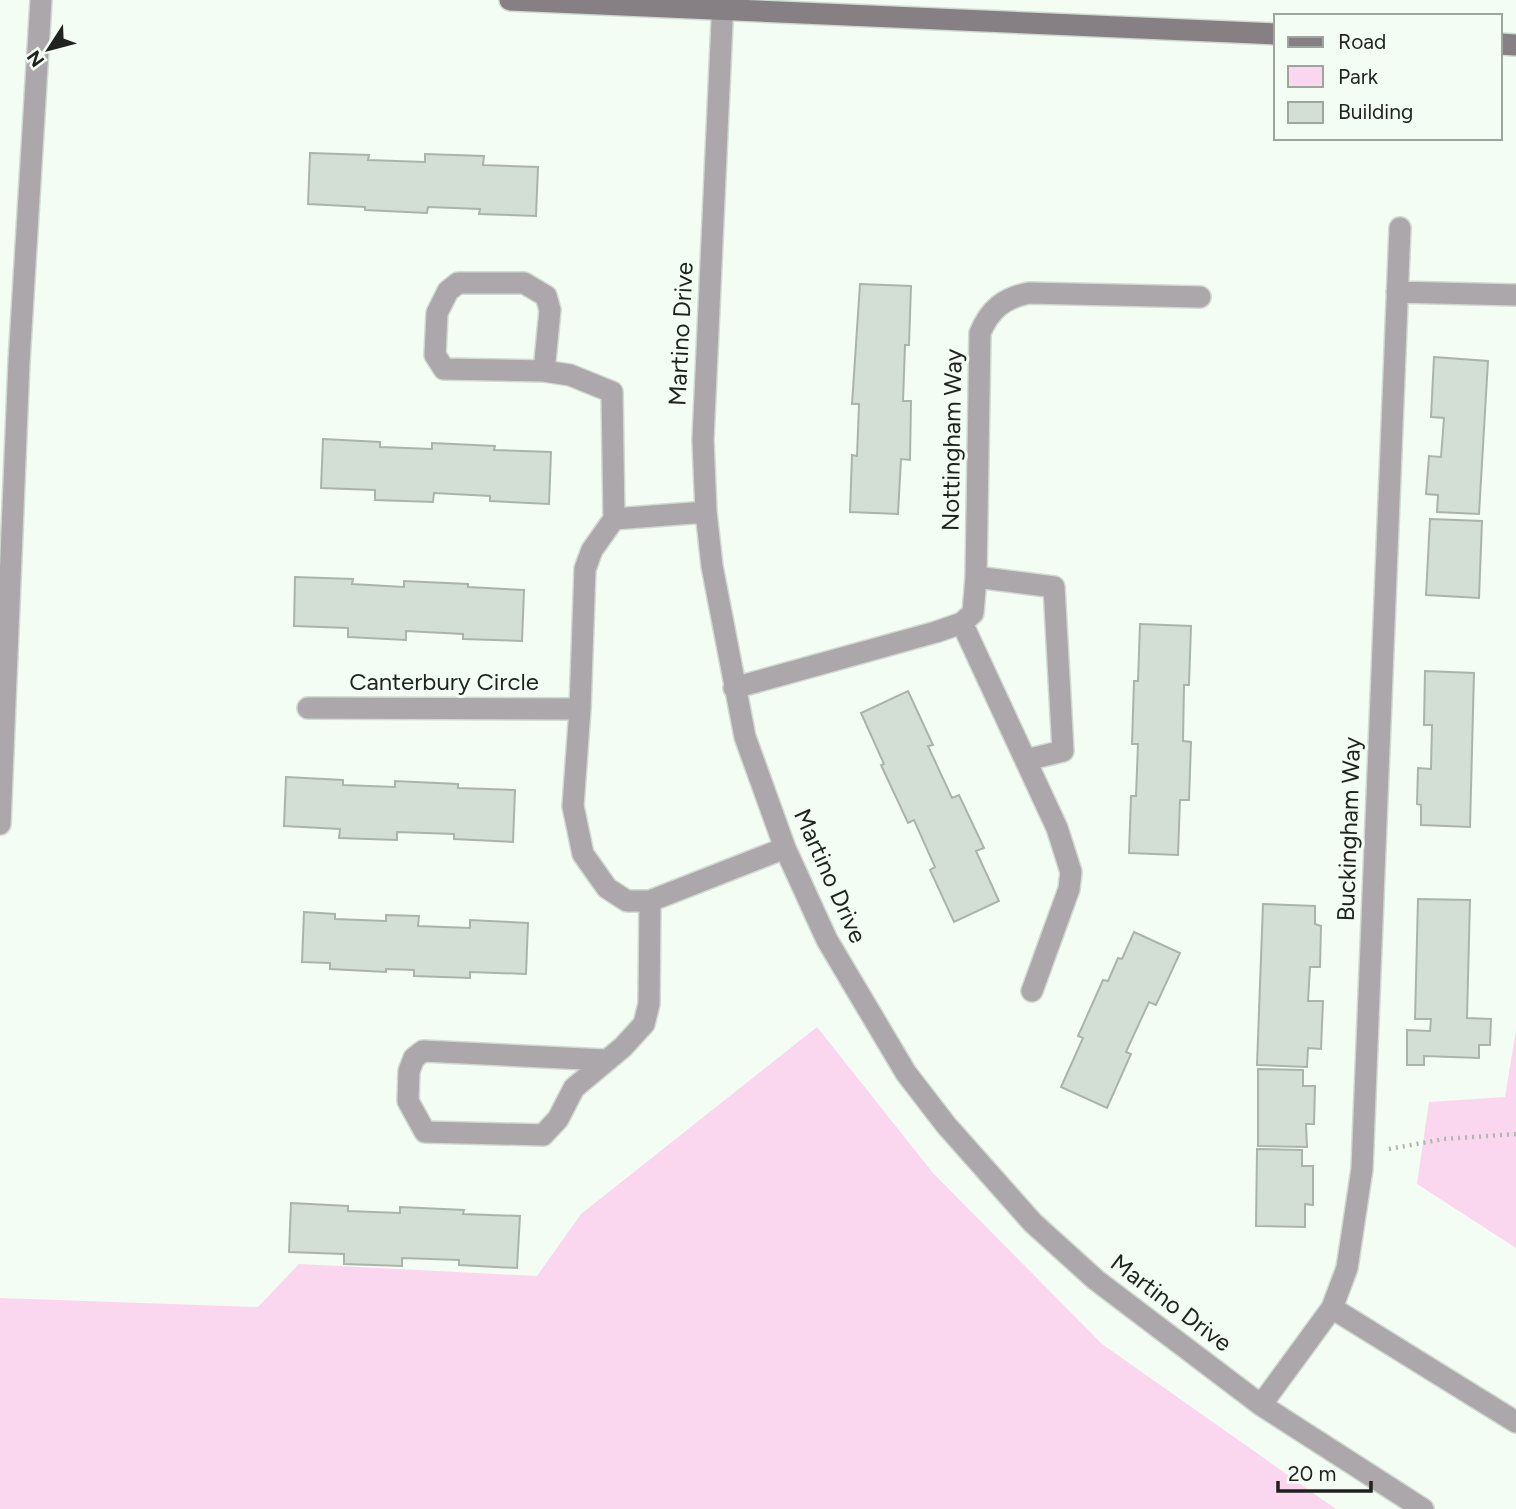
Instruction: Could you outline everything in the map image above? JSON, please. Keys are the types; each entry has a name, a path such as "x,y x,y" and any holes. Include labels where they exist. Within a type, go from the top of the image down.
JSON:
{"street":[{"path":"0,824 19,362 41,0"},
{"path":"510,0 723,5 1274,34"},
{"name":"Martino Drive","path":"723,5 702,440 712,566 745,737 785,849 827,940 906,1073 946,1125 1033,1223 1096,1280 1261,1405 1423,1509"},
{"name":"Buckingham Way","path":"1261,1405 1332,1308 1347,1268 1362,1153 1400,228"},
{"path":"544,371 550,310 546,296 524,283 458,284 448,291 437,313 435,355 444,369 544,371 570,375 612,392 614,519 592,550 585,569 573,806 583,854 607,888 627,901 650,901 785,849"},
{"path":"1397,292 1516,295"},
{"name":"Nottingham Way","path":"962,623 973,613 976,577 980,333 987,318 1010,296 1029,293 1200,297"},
{"path":"614,519 706,512"},
{"path":"976,577 1054,587 1063,751 1026,760"},
{"path":"734,688 962,623 1057,828 1071,873 1069,889 1032,991"},
{"name":"Canterbury Circle","path":"308,708 580,709"},
{"path":"605,1060 423,1051 414,1058 409,1071 408,1101 425,1132 542,1135 558,1119 574,1088 624,1046 644,1024 649,1004 650,901"},
{"path":"1332,1308 1516,1422"}],"path":[{"path":"1362,1153 1444,1139 1516,1134"}],"green space":[{"path":"817,1027 933,1173 1102,1344 1336,1509 0,1509 0,1298 258,1307 299,1264 537,1276 581,1214"},
{"path":"1516,1030 1516,1248 1417,1184 1429,1102 1505,1097"}],"building":[{"path":"310,153 369,155 368,160 425,162 425,154 484,156 483,165 538,167 536,216 479,214 480,209 428,207 427,213 308,204"},
{"path":"860,284 911,286 903,401 911,401 910,460 901,459 898,514 850,512 852,455 857,456 859,404 852,404"},
{"path":"1434,357 1488,361 1479,514 1437,512 1438,495 1426,494 1429,456 1441,457 1444,418 1431,417"},
{"path":"323,439 380,442 380,447 432,449 432,443 495,446 494,450 551,452 549,504 490,501 490,496 434,493 433,502 375,500 375,490 321,488"},
{"path":"1430,519 1482,521 1479,598 1426,595"},
{"path":"295,577 353,579 352,584 404,587 404,581 524,590 522,641 463,639 463,634 406,631 406,640 348,637 348,628 294,626"},
{"path":"1140,624 1191,626 1189,685 1184,685 1183,741 1191,742 1189,800 1180,800 1178,855 1129,853 1131,796 1136,796 1138,744 1132,744 1134,681 1138,681"},
{"path":"1425,671 1474,673 1470,827 1421,825 1421,805 1417,804 1418,768 1431,769 1432,725 1424,725"},
{"path":"908,691 933,745 928,746 952,798 959,795 984,848 976,851 999,901 954,922 930,870 935,867 914,820 908,823 861,713"},
{"path":"286,777 343,780 343,785 395,787 395,781 458,784 458,788 515,790 513,842 454,839 454,834 397,832 397,840 339,838 340,829 284,826"},
{"path":"1418,899 1470,900 1467,1018 1491,1019 1490,1045 1479,1045 1479,1058 1424,1056 1424,1065 1407,1065 1407,1030 1430,1031 1431,1019 1415,1019"},
{"path":"1263,904 1315,906 1315,924 1321,926 1320,967 1310,967 1308,1001 1323,1001 1321,1049 1308,1048 1307,1067 1257,1065"},
{"path":"304,912 335,914 335,919 386,921 386,915 419,916 418,926 470,928 470,920 528,923 526,974 470,972 470,978 414,976 414,970 386,969 386,972 330,969 330,963 302,962"},
{"path":"1134,932 1180,953 1156,1005 1149,1002 1126,1052 1131,1054 1107,1108 1061,1087 1083,1038 1078,1036 1103,980 1108,981"},
{"path":"1258,1069 1303,1070 1303,1086 1315,1086 1314,1124 1306,1124 1307,1147 1258,1146"},
{"path":"1257,1149 1302,1150 1302,1166 1313,1166 1313,1205 1305,1204 1305,1227 1256,1226"},
{"path":"291,1203 348,1206 348,1211 400,1213 400,1207 464,1210 463,1214 520,1216 517,1268 459,1265 459,1260 402,1258 402,1266 344,1264 344,1254 289,1252"}]}
